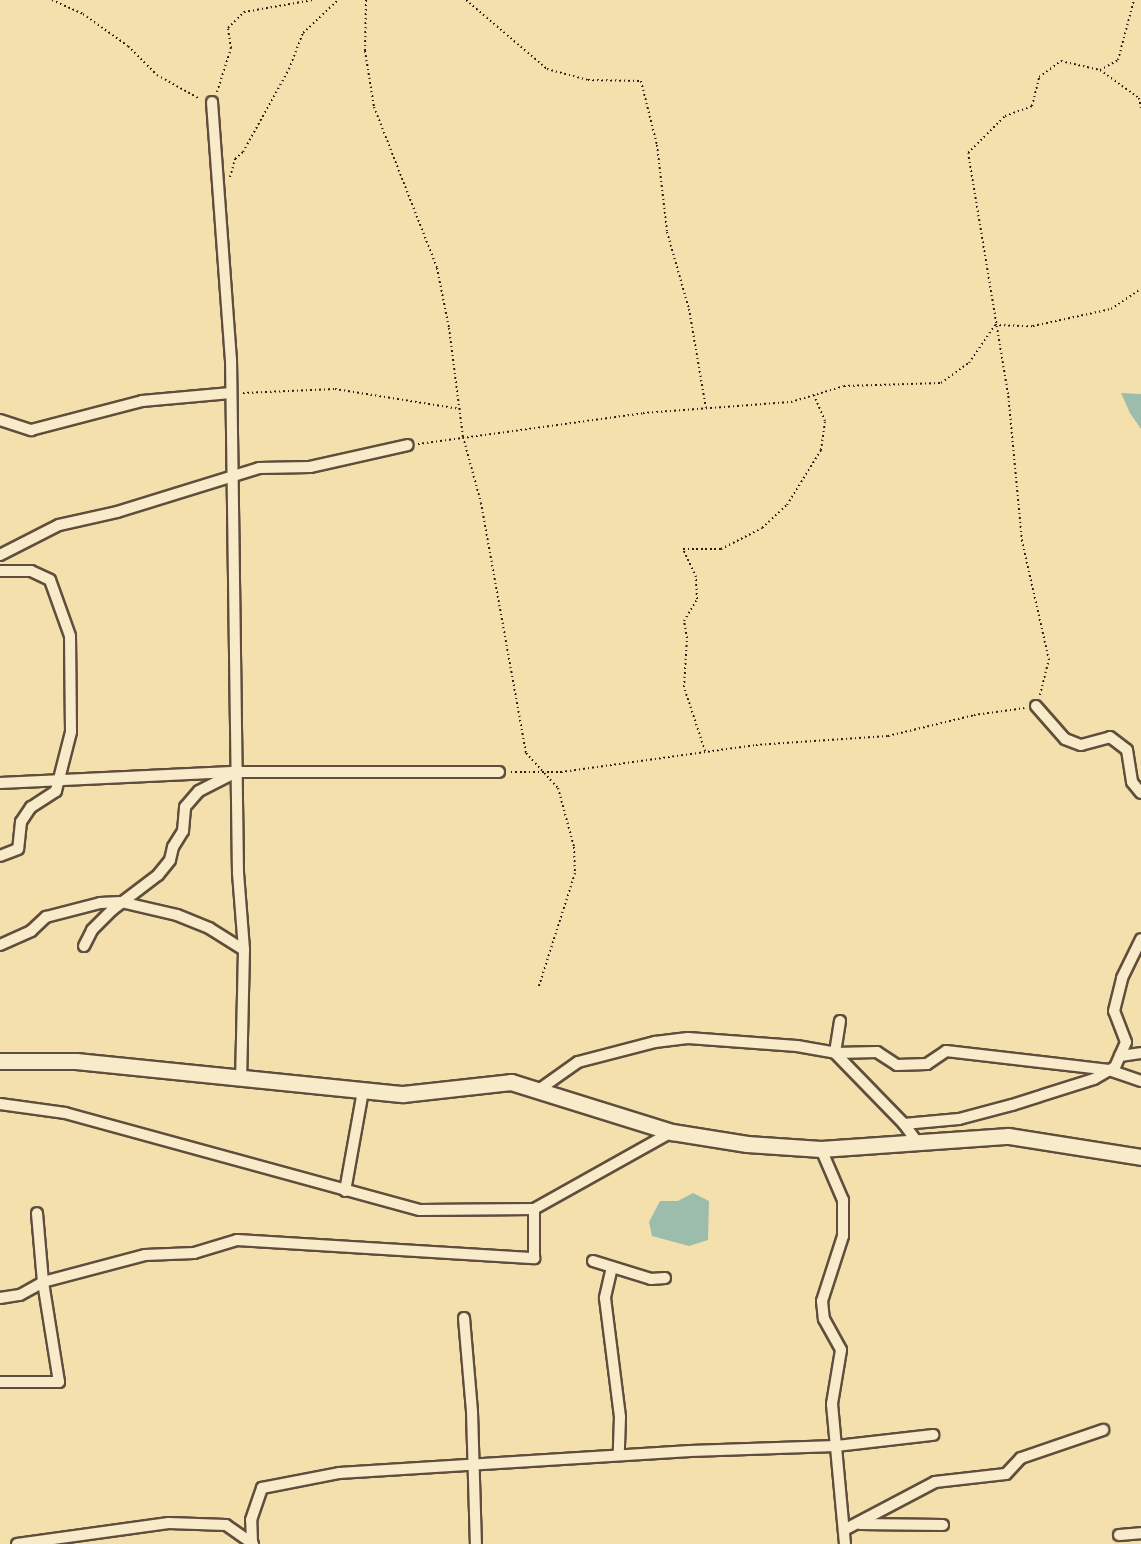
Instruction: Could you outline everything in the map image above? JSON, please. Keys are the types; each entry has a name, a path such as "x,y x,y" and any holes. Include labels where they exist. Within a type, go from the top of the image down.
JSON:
{"street":[{"path":"212,102 231,393 237,772 244,950 241,1079"},
{"path":"0,420 31,430 142,401 231,393"},
{"path":"0,555 59,525 117,512 259,468 310,467 408,445"},
{"path":"0,571 31,571 50,580 67,626 71,732 56,791 31,807 21,822 18,849 0,856"},
{"path":"1036,706 1065,739 1081,745 1110,737 1127,750 1132,782 1141,793"},
{"path":"84,946 92,930 121,902 158,875 170,860 173,847 183,831 185,807 198,791 237,772"},
{"path":"0,783 237,772 499,772"},
{"path":"0,945 31,931 46,917 100,903 121,902 188,919 244,950"},
{"path":"904,1124 970,1116 1094,1079 1109,1070 1120,1056 1126,1042 1114,1011 1122,978 1141,939"},
{"path":"835,1053 840,1021"},
{"path":"537,1091 578,1062 655,1042 735,1040 835,1053 877,1052 897,1065 927,1064 946,1051 1109,1070 1141,1081"},
{"path":"835,1053 904,1124 919,1145"},
{"path":"1120,1056 1141,1053"},
{"path":"0,1061 76,1061 403,1094 511,1082 672,1132 747,1144 821,1149 919,1145 1009,1136 1141,1157"},
{"path":"345,1191 363,1091"},
{"path":"0,1104 64,1113 420,1210 534,1209 672,1132"},
{"path":"821,1149 843,1200 843,1236 822,1301 824,1319 841,1350 832,1404 845,1544"},
{"path":"0,1298 20,1295 43,1282 145,1255 194,1253 237,1240 534,1258 534,1209"},
{"path":"0,1382 59,1383 43,1282 37,1213"},
{"path":"593,1261 651,1279 665,1278"},
{"path":"612,1267 605,1298 620,1417 619,1455"},
{"path":"464,1318 474,1467 476,1544"},
{"path":"844,1530 935,1482 1006,1474 1021,1458 1103,1430"},
{"path":"253,1543 251,1520 262,1488 339,1473 474,1467 619,1455 836,1446 933,1435"},
{"path":"17,1544 169,1523 226,1525 253,1543"},
{"path":"857,1524 943,1525"},
{"path":"1119,1535 1141,1533"}],"path":[{"path":"52,0 84,14 128,46 157,75 191,96 212,102 231,48 228,28 244,12 313,0"},
{"path":"219,198 235,159 243,152 289,69 303,33 338,0"},
{"path":"366,0 365,51 374,107 437,268 463,437 481,503 526,753 558,788 574,846 574,873 539,986"},
{"path":"466,0 547,69 588,80 641,81 657,145 667,232 689,309 706,408"},
{"path":"1100,70 1118,60 1134,0"},
{"path":"499,772 543,772 705,751 888,736 974,715 1036,706 1049,660 1022,541 1008,394 994,325 968,153 1005,116 1032,106 1039,77 1061,61 1100,70 1139,98 1141,108"},
{"path":"994,325 1033,326 1111,309 1141,289"},
{"path":"408,445 706,408 791,402 844,386 941,382 969,363 994,325"},
{"path":"231,393 335,389 460,409"},
{"path":"705,751 684,687 687,638 684,621 697,598 696,577 683,549 721,549 762,528 787,505 821,450 825,420 814,395"}],"shaded area":[{"path":"1121,393 1141,394 1141,429 1130,413"},
{"path":"693,1193 709,1201 708,1240 689,1246 652,1236 649,1222 660,1201 678,1201"}]}
